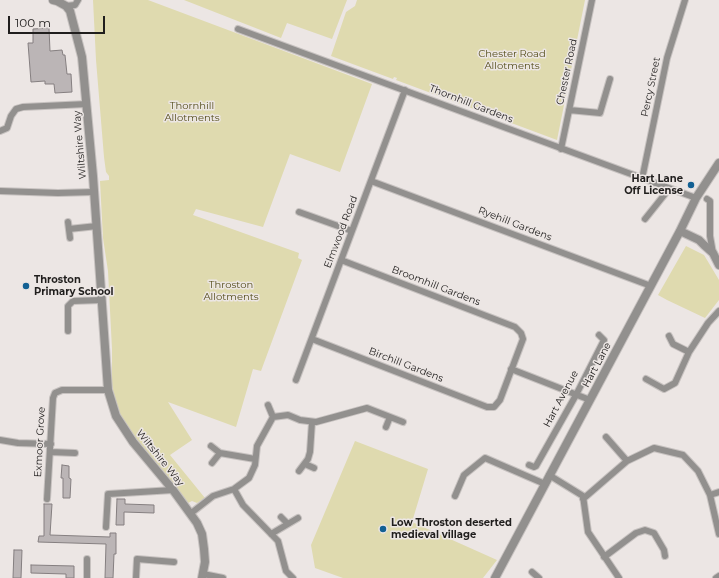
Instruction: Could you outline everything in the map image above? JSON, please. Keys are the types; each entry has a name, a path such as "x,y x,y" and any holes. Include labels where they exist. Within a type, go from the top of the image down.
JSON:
{"street":[{"path":"53,0 66,6 75,5 78,0"},
{"name":"Chester Road","path":"561,149 592,0"},
{"name":"Percy Street","path":"642,179 667,58 684,0"},
{"name":"Wiltshire Way","path":"66,6 70,11 82,57 97,226 108,390 116,416 131,440 173,490 197,524 202,534 204,549 205,562 203,576"},
{"name":"Thornhill Gardens","path":"238,29 696,198"},
{"path":"569,110 600,113 610,79"},
{"name":"Elmwood Road","path":"296,380 405,90"},
{"path":"0,131 7,128 11,116 16,109 24,107 87,104"},
{"name":"Hart Lane","path":"495,578 680,232 696,198 719,163"},
{"name":"Ryehill Gardens","path":"371,181 651,286"},
{"path":"645,219 669,189"},
{"path":"0,191 58,194 94,192"},
{"path":"707,199 710,201 710,236 713,254"},
{"path":"299,212 352,231"},
{"path":"68,222 70,238"},
{"path":"69,229 97,226"},
{"path":"680,232 699,240 713,254 719,265"},
{"name":"Broomhill Gardens","path":"341,260 515,327 521,333 522,339 511,369"},
{"path":"68,331 68,306 73,301 102,300"},
{"path":"646,379 664,389 675,383 689,352 708,323 719,311"},
{"name":"Hart Avenue","path":"529,465 536,466 576,395 604,340 599,335"},
{"path":"669,336 674,344 689,352"},
{"name":"Birchill Gardens","path":"312,339 487,407 494,407 500,400 511,369"},
{"path":"511,369 590,400"},
{"name":"Exmoor Grove","path":"47,499 53,398 55,393 62,390 108,390"},
{"path":"268,405 273,418"},
{"path":"190,514 213,496 234,489 249,478 255,465 257,446 273,418 288,415 300,420 312,422 367,408 403,422"},
{"path":"386,427 390,417"},
{"path":"299,471 308,459 310,452 312,422"},
{"path":"606,436 627,461"},
{"path":"0,440 50,444"},
{"path":"211,446 220,453 255,459"},
{"path":"583,499 627,461 654,448 684,456 698,471 710,495 719,534"},
{"path":"50,452 75,453"},
{"path":"212,463 220,453"},
{"path":"455,496 464,475 485,458 545,484"},
{"path":"305,464 314,468"},
{"path":"549,476 583,496 588,532 619,578"},
{"path":"234,489 243,506 278,541 286,571 293,578"},
{"path":"106,527 108,494 173,490"},
{"path":"710,495 719,492"},
{"path":"281,517 288,524"},
{"path":"271,534 298,518"},
{"path":"604,557 636,533 645,530 654,533 664,550 665,556"},
{"path":"87,559 87,578"},
{"path":"136,578 137,559 174,562"},
{"path":"532,572 539,578"},
{"path":"203,576 223,578"}],"green space":[{"path":"93,0 148,0 372,84 340,172 290,154 263,227 196,209 193,215 299,253 298,258 302,260 261,371 253,369 236,427 168,402 192,440 170,455 205,498 197,503 192,501 188,503 130,433 118,411 112,386 112,349 108,271 103,238 100,181 109,180 109,176 106,172 104,157 96,60"},
{"path":"184,0 347,0 332,39 287,23 281,38"},
{"name":"Chester Road Allotments","path":"357,0 585,0 557,140 396,80 397,78 394,77 393,79 331,56 346,12 355,6"},
{"path":"686,246 704,255 719,280 719,300 705,318 658,295"},
{"path":"355,441 428,469 412,522 497,560 483,578 343,578 315,568 311,545"}],"building":[{"path":"49,28 50,51 62,50 63,55 65,55 67,74 71,74 72,92 55,93 54,84 45,84 45,81 31,82 28,43 33,43 33,29"},
{"path":"62,465 69,466 69,478 71,479 70,498 63,498 63,478 61,478"},
{"path":"117,499 125,499 125,504 154,505 154,513 124,512 124,525 116,525"},
{"path":"44,504 52,504 50,535 110,537 110,533 116,533 116,554 114,554 113,578 105,578 106,544 38,542 39,536 44,536"},
{"path":"14,550 22,550 21,578 13,578"},
{"path":"31,565 74,566 74,578 66,578 66,574 31,573"}],"place":[{"name":"Hart Lane Off License","path":"691,185"},
{"name":"Throston Primary School","path":"26,286"},
{"name":"Low Throston deserted medieval village","path":"383,529"}],"park label":[{"name":"Thornhill Allotments","path":"192,112"},
{"name":"Throston Allotments","path":"231,290"}]}
